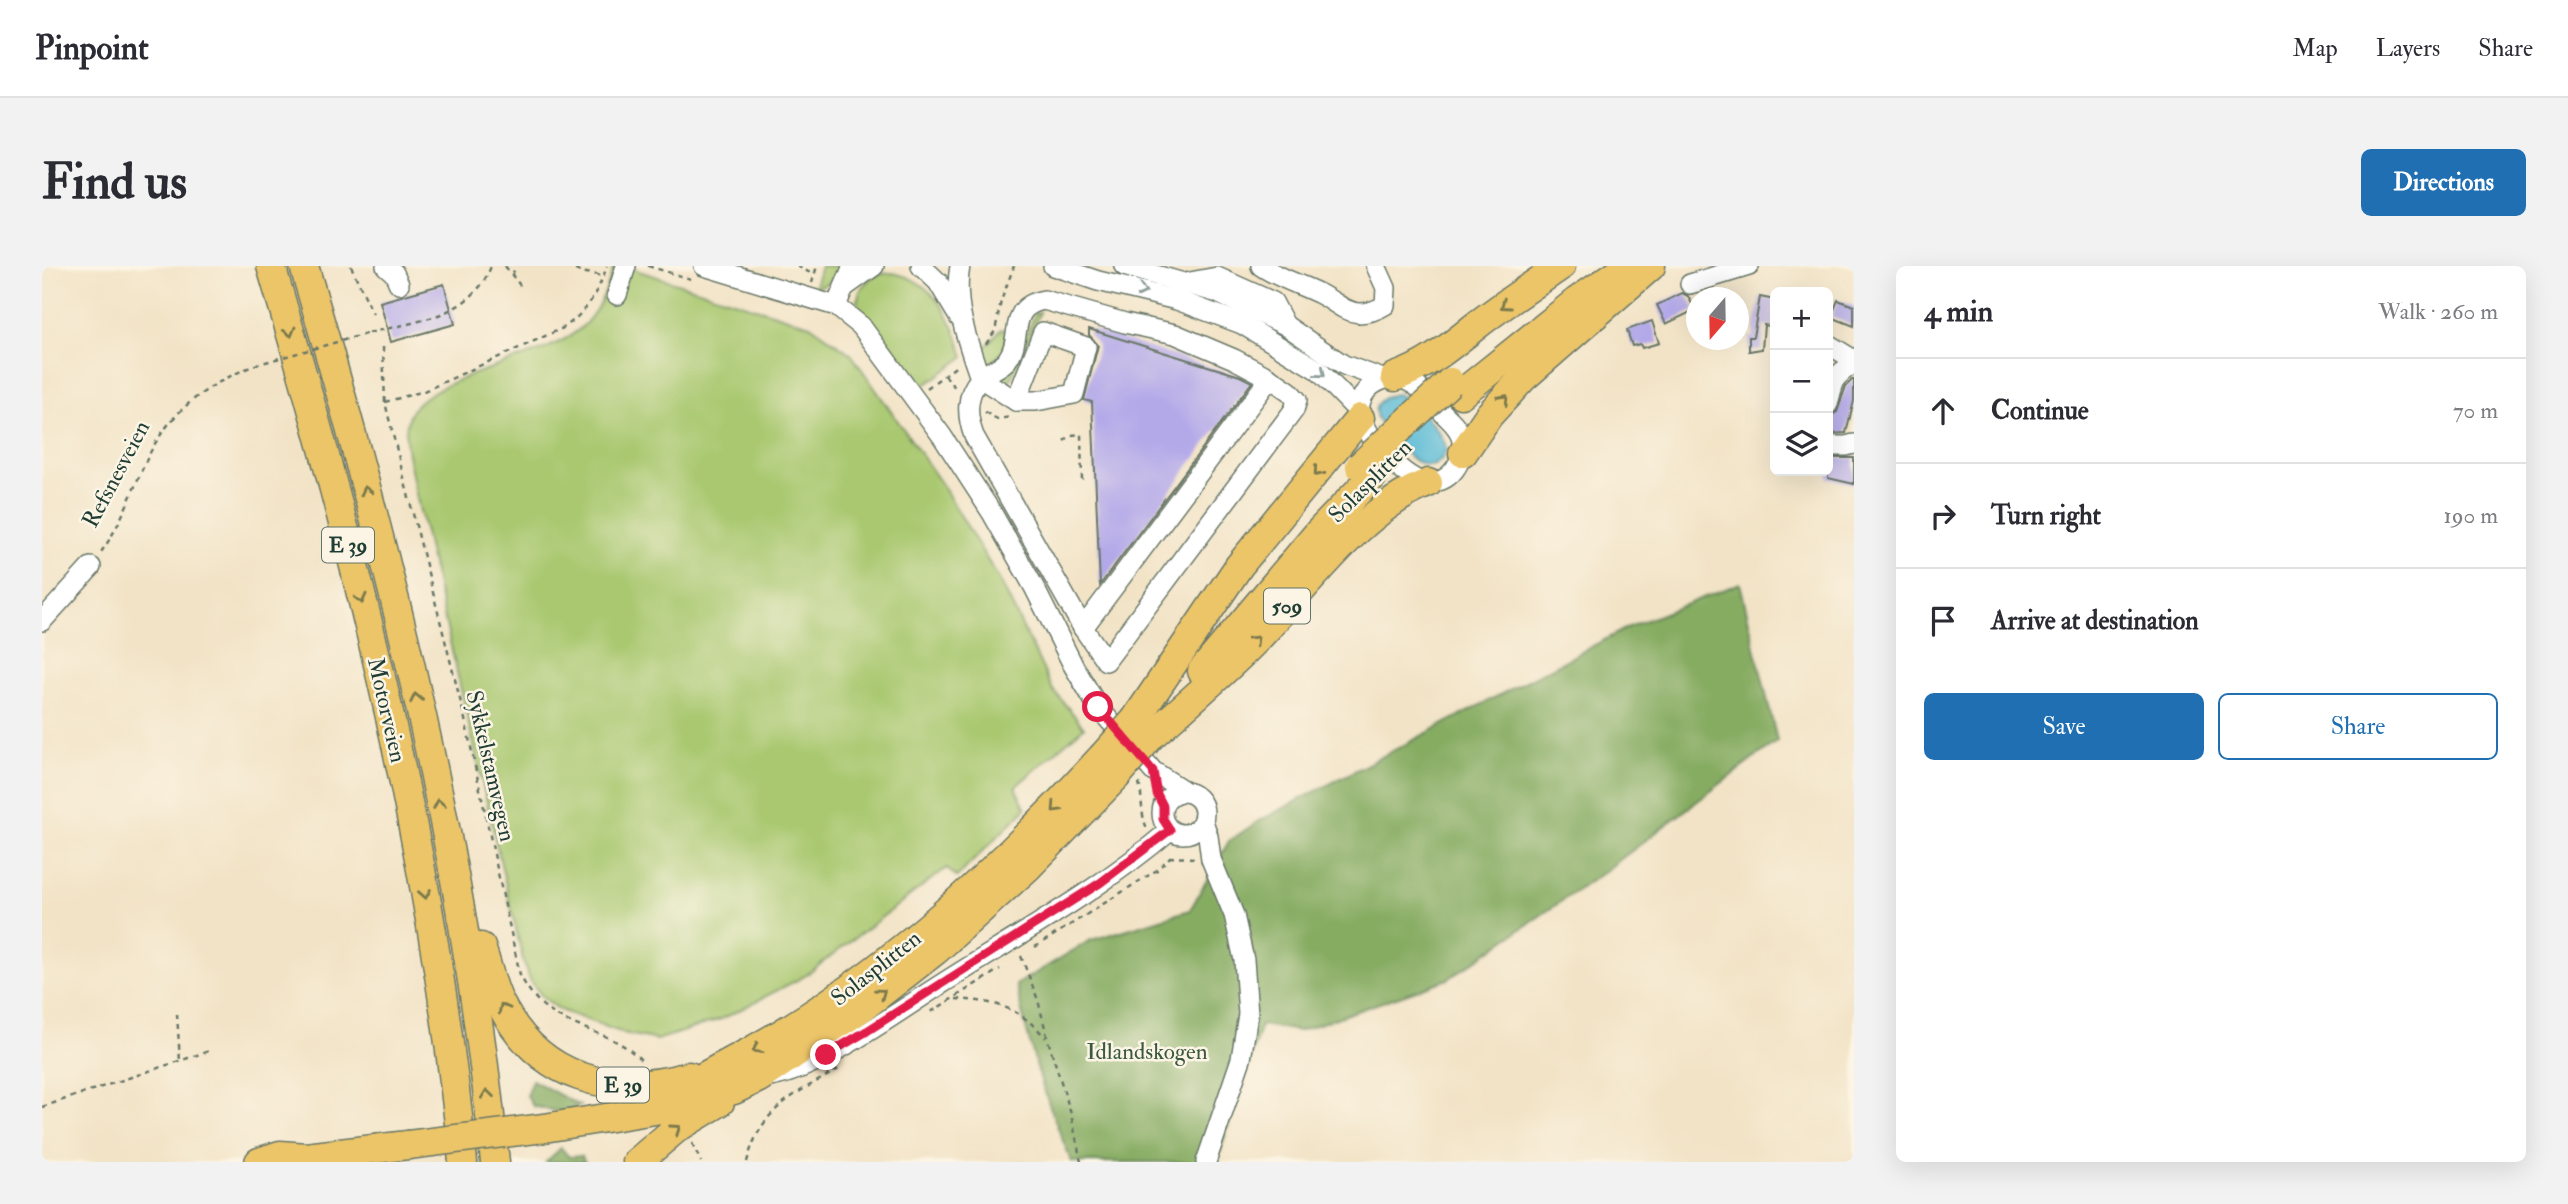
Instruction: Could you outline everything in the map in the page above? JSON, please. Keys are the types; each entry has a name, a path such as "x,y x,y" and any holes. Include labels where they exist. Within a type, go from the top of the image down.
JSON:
{"highway":[{"name":"Motorveien","path":"271,266 353,563 397,751 432,929 462,1158"},
{"name":"Motorveien","path":"304,266 383,557 428,751 456,890 479,1028 495,1162"},
{"path":"1389,378 1413,371 1437,357 1476,325 1561,266"},
{"name":"Solasplitten","path":"1143,728 1305,524 1366,472 1559,295 1600,266"},
{"name":"Solasplitten","path":"1456,388 1628,266"},
{"path":"1463,453 1489,415 1524,378 1651,266"},
{"name":"509","path":"1109,767 1143,728 1239,566 1359,415"},
{"name":"509","path":"1143,728 1255,641 1367,523 1396,498 1428,483"},
{"name":"Solasplitten","path":"739,1078 762,1046 823,1009 888,961 950,909 1051,812 1109,767"},
{"name":"Solasplitten","path":"301,1160 544,1128 606,1117 684,1088 739,1078 826,1034 897,982 996,897 1066,830 1109,767"},
{"name":"E 39","path":"456,890 502,1006 524,1039 550,1062 568,1072 599,1082 632,1086 739,1078"},
{"path":"637,1162 677,1128 719,1103 739,1078"},
{"path":"259,1162 280,1155 301,1160"}],"street":[{"path":"386,266 394,273 399,285"},
{"path":"617,295 626,266"},
{"path":"836,306 853,266"},
{"path":"846,286 874,266"},
{"path":"919,266 929,266"},
{"path":"919,266 938,282 962,320"},
{"path":"960,266 958,277 962,320 980,378 1016,401"},
{"path":"1053,266 1098,281 1177,300 1242,324 1318,370 1359,415 1371,438 1404,472 1418,481 1440,481 1452,474 1459,464 1463,453 1456,426 1418,387 1403,378 1389,378 1344,365 1325,349 1286,325 1215,292 1124,266"},
{"path":"1261,266 1276,277 1321,295 1349,312 1363,313 1385,305 1386,288 1376,266"},
{"path":"1690,284 1749,266"},
{"path":"704,275 836,306 870,336 943,436 1016,553 1098,707 1153,771 1193,794 1203,806 1203,821 1208,836 1203,858"},
{"path":"1044,300 1175,334 1234,359 1270,378 1297,400 1294,410 1106,662 1083,628 974,436 968,421 968,404 980,378 1007,360 1013,348 1022,311 1031,303 1044,300"},
{"path":"1325,349 1359,363 1394,365 1433,350 1476,325"},
{"path":"1833,347 1854,362 1840,372 1833,385"},
{"path":"1083,628 1270,378"},
{"path":"1359,415 1363,393 1371,384 1389,378"},
{"path":"1833,446 1854,444"},
{"path":"42,621 90,567"},
{"path":"1153,771 1157,794 1163,806 1163,819 1203,858 1234,915 1242,948 1248,1014 1241,1059 1206,1162"},
{"path":"1163,806 1170,797 1186,792"},
{"path":"739,1078 787,1074 867,1031 1177,832 1195,831 1203,821"}],"path":[{"path":"351,266 373,314"},
{"name":"Refsnesveien","path":"90,567 112,536 154,444 176,415 214,383 255,365 457,308 476,293 491,266"},
{"path":"505,266 522,288"},
{"path":"512,275 516,266"},
{"path":"566,266 580,272 604,276"},
{"path":"385,402 424,391 563,328 591,303 607,266"},
{"path":"648,266 704,275"},
{"path":"797,266 814,275 817,266"},
{"name":"Sykkelstamvegen","path":"383,347 385,402 461,702 520,975 534,997 547,1010 564,1021 619,1042 647,1066"},
{"path":"1064,441 1071,435 1081,434 1082,481"},
{"path":"1032,949 1157,870 1170,857 1203,858"},
{"path":"1021,956 1038,1000 1071,1114 1081,1162"},
{"path":"923,1017 1010,963"},
{"path":"954,998 1004,1005 1024,1015 1048,1040"},
{"path":"177,1014 180,1061"},
{"path":"42,1107 209,1051"},
{"path":"747,1162 758,1130 775,1108 843,1068"},
{"path":"688,1137 701,1162"}],"green space":[{"path":"614,266 623,266 810,325 851,354 941,483 1000,581 1053,690 1084,727 1015,787 1026,808 957,877 946,868 805,976 724,1018 657,1040 623,1033 560,1010 543,997 531,982 524,964 406,442 409,416 420,401 464,378 546,348 569,337 586,323 603,296"},
{"path":"821,266 842,266 828,283 814,289"},
{"path":"893,273 908,277 931,293 948,316 964,357 919,389 860,314 858,297 864,284 877,276"},
{"path":"1040,312 1008,385 998,377 1022,333 1027,333 1035,313"},
{"path":"1001,329 1009,331 1007,348 986,367 979,354"},
{"name":"Idlandskogen","path":"1740,583 1777,741 1601,874 1448,979 1299,1031 1261,1025 1217,1162 1072,1162 1039,1075 1016,985 1089,941 1190,910 1229,841 1259,821 1629,627"},
{"path":"532,1080 580,1106 560,1112 533,1106 527,1096"},
{"path":"561,1148 569,1157 581,1156 585,1162 546,1162"}],"water":[{"path":"1395,394 1418,409 1440,434 1446,450 1435,465 1422,464 1408,455 1379,423 1376,416 1378,403"}],"building":[{"path":"444,284 455,324 391,342 380,302"},
{"path":"1682,293 1686,295 1686,314 1666,324 1657,305"},
{"path":"1760,297 1770,299 1770,326 1764,325 1762,349 1749,351 1749,337 1753,337"},
{"path":"1838,300 1854,306 1854,326 1833,318"},
{"path":"1652,321 1659,343 1642,348 1640,344 1632,346 1627,330"},
{"path":"1089,329 1252,382 1100,585 1092,402 1084,400 1098,345 1089,335"},
{"path":"1854,380 1854,401 1846,433 1833,434 1833,414 1837,412 1846,386"},
{"path":"1833,458 1854,458 1854,484 1828,478 1833,476"}],"route":[{"path":"826,1055 1100,883 1170,830 1163,819 1163,806 1157,794 1153,771 1098,707"}]}
